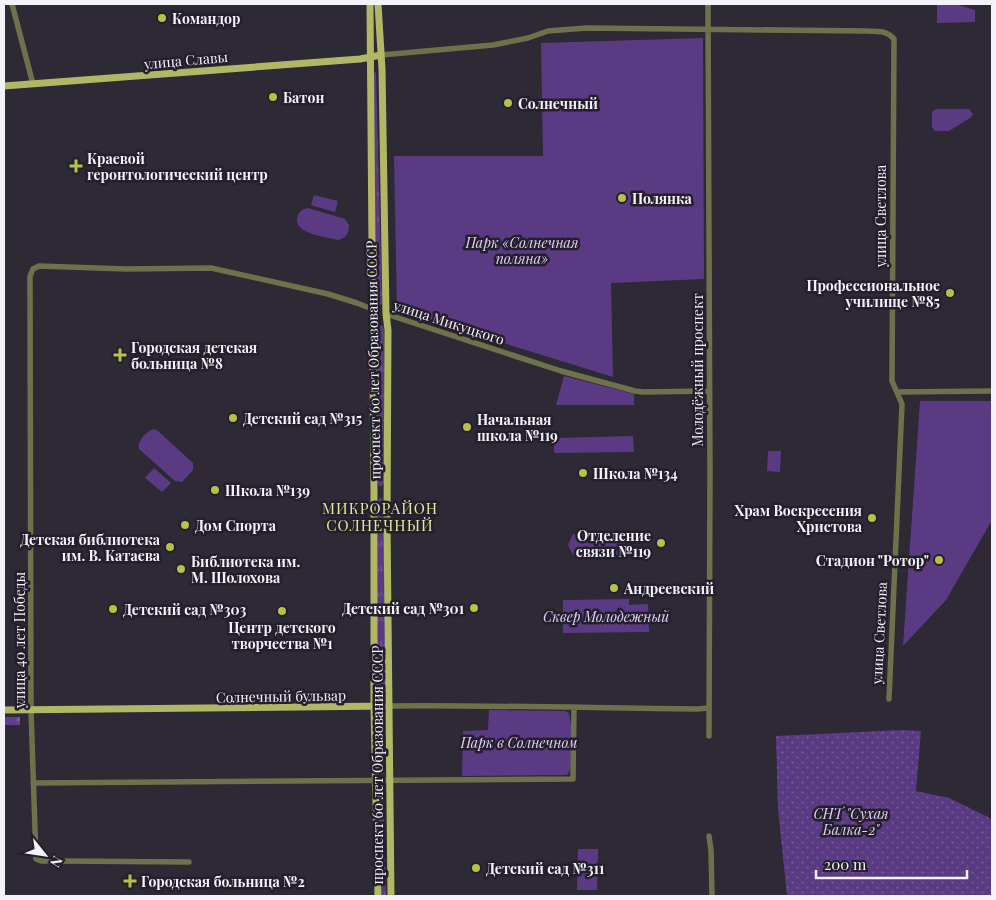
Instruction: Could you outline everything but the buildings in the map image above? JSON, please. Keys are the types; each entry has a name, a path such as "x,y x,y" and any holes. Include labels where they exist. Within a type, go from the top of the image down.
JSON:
{"main road":[{"name":"проспект 60 лет Образования СССР","path":"370,4 374,706 378,896"},
{"name":"проспект 60 лет Образования СССР","path":"378,4 381,55 386,314 388,330 387,492 390,896"},
{"name":"улица Славы","path":"4,86 369,58 381,55"},
{"name":"улица Микуцкого","path":"372,309 386,314"},
{"path":"374,492 387,492"},
{"name":"Солнечный бульвар","path":"4,710 389,706"}],"street":[{"path":"12,4 33,84"},
{"name":"Молодёжный проспект","path":"708,4 709,736"},
{"path":"381,55 472,48 508,43 548,31 587,28 708,30"},
{"name":"улица Светлова","path":"708,30 885,32 894,39 892,381 902,404 889,699"},
{"name":"улица Микуцкого","path":"33,269 39,266 126,269 211,268 328,294 372,309"},
{"name":"улица 40 лет Победы","path":"33,269 30,276 31,710 36,859 40,861 189,862"},
{"name":"улица Микуцкого","path":"386,314 561,371 635,391 709,391"},
{"path":"897,392 992,391"},
{"name":"Солнечный бульвар","path":"389,706 709,708"},
{"path":"33,782 573,779 574,708"},
{"path":"709,836 712,896"}],"green space":[{"path":"937,4 955,4 975,10 975,22 937,23"},
{"name":"Парк «Солнечная поляна»","path":"703,38 704,279 611,283 613,377 397,310 394,156 543,156 541,43"},
{"path":"376,71 382,304 377,307 375,304 374,74"},
{"path":"936,109 969,109 973,114 970,118 949,131 935,131 932,127 932,112"},
{"path":"314,195 338,201 335,212 311,205"},
{"path":"308,208 345,219 349,225 346,235 337,240 312,234 301,228 298,224 298,214"},
{"path":"376,324 383,326 384,329 384,483 381,487 378,485"},
{"path":"564,376 634,394 634,405 556,405"},
{"name":"Стадион \"Ротор\"","path":"920,401 992,401 992,520 946,600 903,646"},
{"path":"154,429 193,463 193,470 182,482 175,481 139,449 139,443 143,437"},
{"path":"633,436 634,452 554,453 554,438"},
{"path":"768,451 781,451 780,472 767,471"},
{"path":"154,468 171,483 162,492 145,478"},
{"path":"380,497 383,500 384,521 378,521 378,501"},
{"path":"378,524 384,524 385,614 377,614"},
{"path":"573,534 622,535 626,547 622,555 573,555 568,545"},
{"name":"Сквер Молодежный","path":"629,599 629,605 648,604 649,632 563,633 563,600"},
{"path":"377,617 385,617 386,689 377,689"},
{"name":"Парк в Солнечном","path":"489,710 565,711 569,713 571,724 571,769 567,775 462,776 463,731 488,730"},
{"path":"381,713 384,717 384,773 381,775 378,773 378,714"},
{"path":"4,717 20,717 20,725 4,725"},
{"name":"СНТ \"Сухая Балка-2\"","path":"902,730 921,731 916,791 949,798 988,817 992,821 992,896 787,896 778,809 776,736"},
{"path":"380,794 383,794 386,896 382,896"},
{"path":"578,849 598,849 597,890 577,890"}],"place":[{"name":"Командор","path":"162,18"},
{"name":"Батон","path":"273,97"},
{"name":"Солнечный","path":"508,103"},
{"name":"Краевой геронтологический центр","path":"76,166"},
{"name":"Полянка","path":"622,198"},
{"name":"Профессиональное училище №85","path":"950,293"},
{"name":"Городская детская больница №8","path":"120,355"},
{"name":"Детский сад №315","path":"233,418"},
{"name":"Начальная школа №119","path":"467,427"},
{"name":"Школа №134","path":"583,473"},
{"name":"Школа №139","path":"215,490"},
{"name":"Храм Воскресения Христова","path":"872,518"},
{"name":"Дом Спорта","path":"185,525"},
{"name":"Отделение связи №119","path":"661,543"},
{"name":"Детская библиотека им. В. Катаева","path":"170,547"},
{"name":"Стадион \"Ротор\"","path":"939,560"},
{"name":"Библиотека им. М. Шолохова","path":"181,569"},
{"name":"Андреевский","path":"614,588"},
{"name":"Детский сад №301","path":"474,608"},
{"name":"Детский сад №303","path":"113,609"},
{"name":"Центр детского творчества №1","path":"282,611"},
{"name":"Детский сад №311","path":"476,868"},
{"name":"Городская больница №2","path":"130,881"}],"district":[{"name":"МИКРОРАЙОН СОЛНЕЧНЫЙ","path":"380,516"}]}
